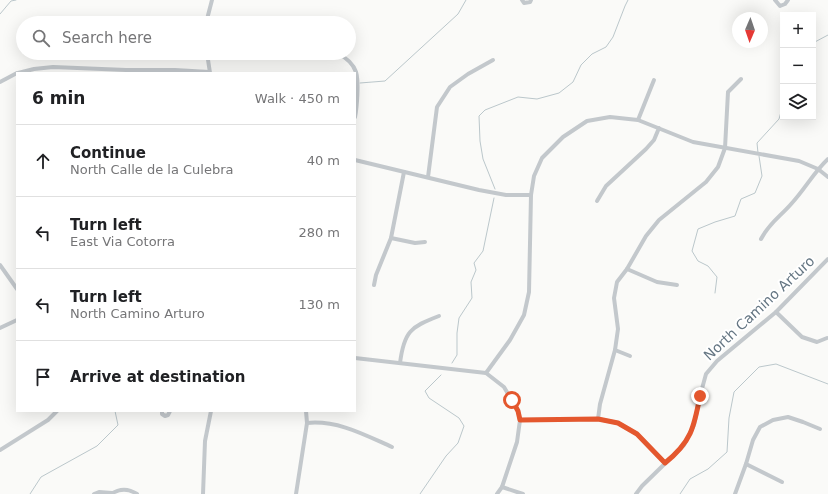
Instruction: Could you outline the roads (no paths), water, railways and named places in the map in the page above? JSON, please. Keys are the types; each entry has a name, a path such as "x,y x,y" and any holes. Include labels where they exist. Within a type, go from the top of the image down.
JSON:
{"street":[{"path":"208,16 212,0"},
{"path":"522,0 524,3 530,2 531,0"},
{"path":"775,0 780,6 785,4 788,0"},
{"path":"208,60 209,72"},
{"path":"349,60 357,72 356,110"},
{"path":"428,177 437,107 450,88 468,74 493,60"},
{"path":"22,72 53,67 175,70 198,72"},
{"path":"0,82 16,74"},
{"path":"598,419 600,404 615,350 618,329 614,298 617,282 627,269 646,236 659,220 706,182 718,168 725,148 728,92 742,79"},
{"path":"638,120 654,80"},
{"path":"486,373 510,340 524,315 528,300 531,195 534,176 542,158 564,137 587,121 610,117 638,120 692,142 798,161 818,169 828,177"},
{"path":"597,201 606,186 654,140 659,128"},
{"path":"762,239 768,226 791,204 818,169 828,159"},
{"path":"356,160 479,190 506,195 531,195"},
{"path":"374,285 376,275 391,238 404,172"},
{"path":"391,238 415,243 425,242"},
{"name":"North Camino Arturo","path":"636,494 642,486 684,445 694,425 706,374 717,361 776,312 828,259"},
{"path":"0,265 16,287"},
{"path":"627,269 657,282 677,286"},
{"path":"776,312 802,337 817,342 827,338"},
{"path":"400,363 402,348 407,334 424,322 439,316"},
{"path":"0,328 16,320"},
{"path":"615,350 630,356"},
{"path":"356,358 486,373 504,387 518,411 520,420 517,442 502,487 497,494"},
{"path":"1,449 48,420 56,412"},
{"path":"162,412 165,416 168,415 170,412"},
{"path":"203,494 205,441 211,412"},
{"path":"296,494 307,422 306,412"},
{"path":"735,494 753,440 760,428 773,420 788,417 820,429"},
{"path":"520,420 598,419 618,423 637,434 665,463"},
{"path":"307,422 317,422 347,427 392,447"},
{"path":"746,464 782,482"},
{"path":"502,487 523,494"},
{"path":"94,494 99,492 112,494 118,489 131,490 138,494"}],"waterway":[{"path":"0,14 11,1 16,0"},
{"path":"360,83 385,81 458,14 466,0"},
{"path":"495,189 483,159 480,141 479,116 485,110 518,97 537,99 559,93 573,82 581,65 592,54 606,47 613,37 628,0"},
{"path":"816,41 828,35"},
{"path":"758,153 757,143 779,119 780,116"},
{"path":"715,293 717,277 708,266 698,261 692,251 698,229 735,216 741,199 755,193 762,176 759,156"},
{"path":"452,363 457,355 459,318 472,298 471,282 476,270 474,263 483,251 494,198"},
{"path":"680,494 690,479 708,469 727,452 729,418 734,392 759,367 776,364 828,384"},
{"path":"420,494 446,456 458,443 464,426 459,418 429,398 425,391 441,375"},
{"path":"30,494 41,477 97,446 118,425 115,412"}]}
